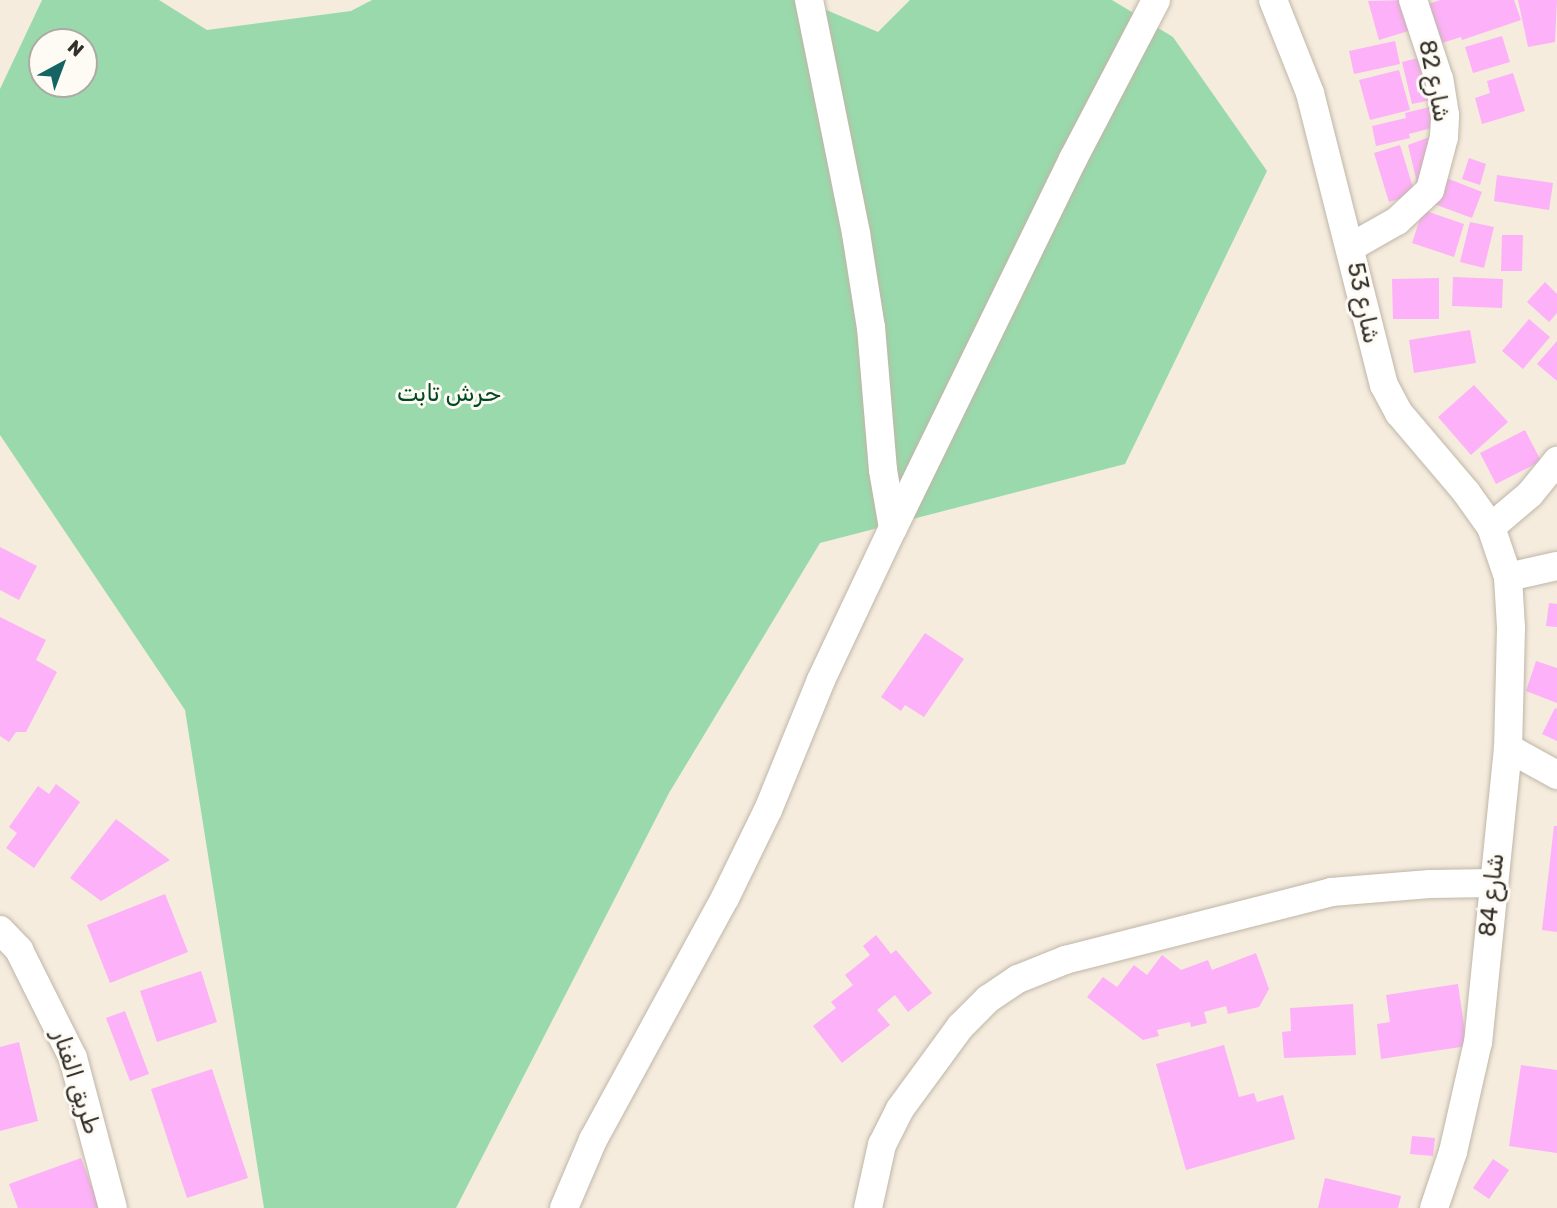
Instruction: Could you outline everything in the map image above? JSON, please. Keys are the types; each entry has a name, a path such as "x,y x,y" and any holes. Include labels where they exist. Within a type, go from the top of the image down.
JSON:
{"street":[{"path":"809,0 856,233 871,328 883,470 893,528"},
{"path":"564,1208 593,1140 757,832 821,680 893,528 1073,159 1156,0"},
{"name":"شارع 53","path":"1273,0 1310,93 1351,247 1373,352 1384,385 1399,413 1466,492 1491,527 1508,577"},
{"name":"شارع 82","path":"1351,247 1396,221 1430,190 1444,136 1445,115 1439,79 1413,0"},
{"path":"1491,527 1530,494 1557,461"},
{"path":"1508,577 1557,566"},
{"name":"شارع 84","path":"1434,1208 1453,1152 1478,1042 1508,748 1511,628 1508,577"},
{"path":"1508,748 1557,775"},
{"path":"867,1208 882,1145 900,1109 960,1027 988,999 1018,979 1065,960 1331,892 1430,884 1494,883"},
{"name":"طريق الفنار","path":"0,930 19,950 74,1058 113,1208"}],"green space":[{"name":"حرش تابت","path":"42,0 159,0 207,30 351,11 372,0 803,0 878,32 910,0 1112,0 1173,37 1267,171 1125,464 820,543 669,793 456,1208 264,1208 185,710 0,435 0,89 28,30 28,98 98,98 98,28 29,28"}],"building":[{"path":"1406,0 1415,29 1379,40 1368,1"},
{"path":"1440,0 1514,0 1521,20 1462,40 1461,37 1442,43 1428,4"},
{"path":"1518,0 1557,0 1555,42 1528,47"},
{"path":"1502,36 1510,62 1473,73 1465,47"},
{"path":"1395,41 1400,64 1354,74 1349,51"},
{"path":"1426,56 1436,99 1412,104 1402,62"},
{"path":"1399,70 1410,110 1370,120 1359,80"},
{"path":"1513,73 1525,111 1482,124 1475,98 1490,93 1487,81"},
{"path":"1438,105 1443,125 1409,134 1410,138 1376,146 1372,126 1406,118 1405,113"},
{"path":"1435,135 1418,187 1408,145"},
{"path":"1400,145 1415,194 1389,202 1374,153"},
{"path":"1469,158 1486,164 1480,185 1462,179"},
{"path":"1497,175 1553,183 1549,210 1494,201"},
{"path":"1444,177 1482,192 1472,218 1434,204"},
{"path":"1423,210 1464,224 1454,257 1412,243"},
{"path":"1470,222 1494,227 1484,268 1460,262"},
{"path":"1502,235 1523,235 1522,271 1501,271"},
{"path":"1453,277 1503,279 1502,308 1452,306"},
{"path":"1439,278 1439,319 1393,319 1392,279"},
{"path":"1545,282 1557,294 1557,313 1549,322 1527,302"},
{"path":"1529,319 1550,337 1523,369 1502,351"},
{"path":"1470,330 1476,363 1414,373 1409,340"},
{"path":"1557,341 1557,381 1537,364"},
{"path":"1474,385 1508,422 1471,455 1438,417"},
{"path":"1525,430 1541,461 1496,484 1480,453"},
{"path":"0,547 37,566 19,600 0,590"},
{"path":"1549,603 1557,604 1557,627 1546,626"},
{"path":"0,617 46,640 36,660 57,672 26,732 16,732 9,742 0,736"},
{"path":"925,633 964,659 924,717 905,705 901,711 881,697"},
{"path":"1536,661 1557,668 1557,703 1526,691"},
{"path":"1555,708 1557,709 1557,741 1542,734"},
{"path":"56,784 80,802 34,868 6,848 17,833 9,827 38,786 49,794"},
{"path":"116,819 170,860 101,901 70,878"},
{"path":"1554,826 1557,826 1557,932 1542,930"},
{"path":"165,894 188,952 110,983 87,925"},
{"path":"876,935 891,954 896,950 932,993 908,1012 895,995 877,1010 890,1025 842,1063 813,1026 836,1008 831,1002 853,985 845,975 870,955 863,946"},
{"path":"1256,953 1269,989 1259,1007 1228,1014 1226,1006 1204,1012 1207,1023 1191,1027 1190,1022 1157,1030 1159,1036 1143,1040 1087,997 1103,977 1117,987 1134,965 1147,975 1162,955 1181,970 1208,960 1212,970"},
{"path":"201,971 217,1022 157,1042 140,991"},
{"path":"1458,984 1467,1046 1381,1059 1377,1024 1390,1022 1386,995"},
{"path":"1353,1004 1356,1055 1284,1058 1282,1032 1291,1031 1290,1008"},
{"path":"125,1011 149,1074 130,1081 106,1018"},
{"path":"19,1042 38,1121 0,1131 0,1047"},
{"path":"1224,1045 1239,1097 1254,1093 1257,1102 1283,1095 1295,1139 1186,1170 1156,1064"},
{"path":"1521,1065 1557,1070 1557,1153 1509,1146"},
{"path":"212,1069 248,1178 187,1198 151,1089"},
{"path":"1412,1136 1435,1138 1433,1156 1410,1154"},
{"path":"81,1158 100,1208 18,1208 9,1184"},
{"path":"1493,1159 1509,1170 1489,1199 1473,1188"},
{"path":"1325,1178 1401,1196 1398,1208 1318,1208"}]}
